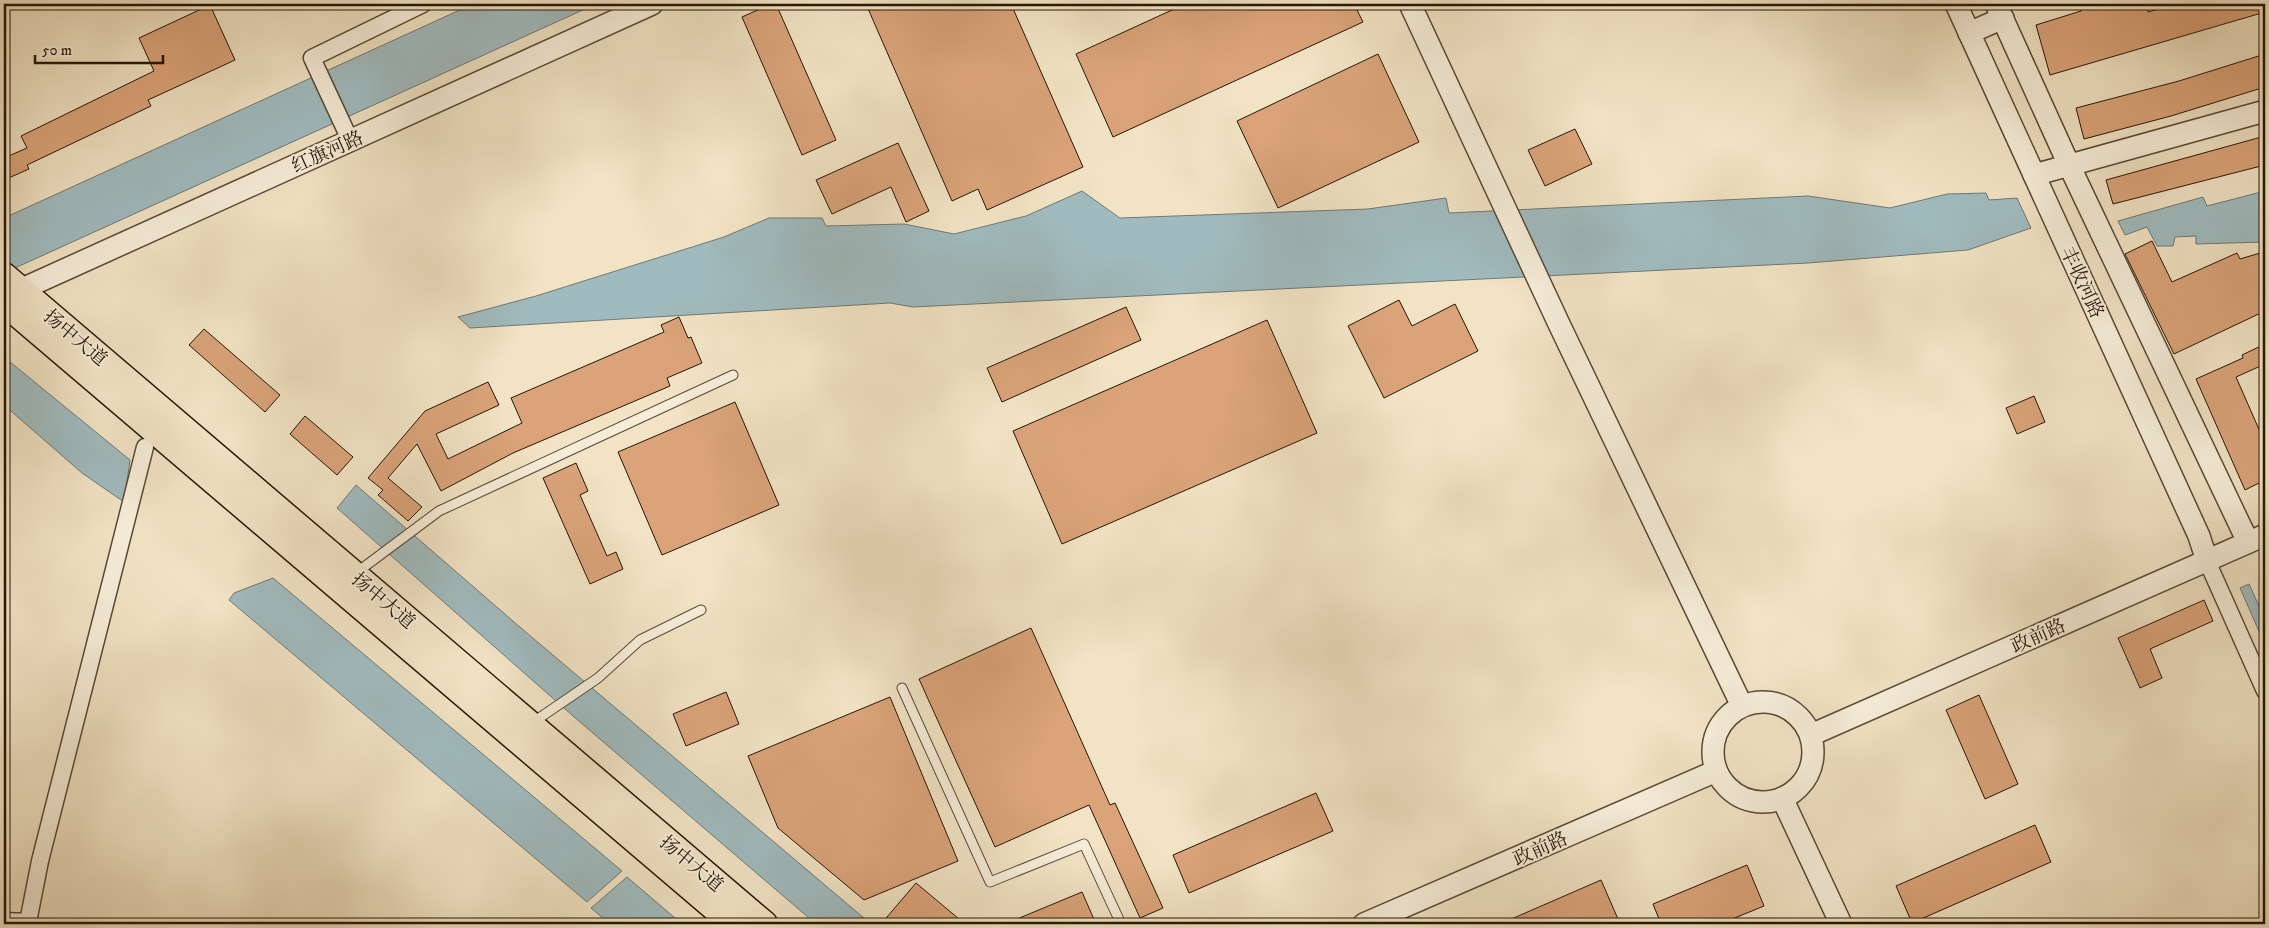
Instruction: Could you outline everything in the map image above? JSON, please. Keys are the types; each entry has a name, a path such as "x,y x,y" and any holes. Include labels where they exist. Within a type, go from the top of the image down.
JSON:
{"main road":[{"name":"扬中大道","path":"8,292 354,575 764,924"},
{"name":"扬中大道","path":"8,292 734,924"}],"street":[{"path":"350,140 312,58 423,4"},
{"name":"红旗河路","path":"8,292 652,4"},
{"path":"1410,4 1559,324 1742,706"},
{"name":"丰收河路","path":"1956,4 2199,536 2207,561"},
{"path":"1969,33 1999,11 2069,165 2257,539"},
{"path":"2034,175 2265,111"},
{"path":"4,921 28,923 40,861 145,447"},
{"name":"政前路","path":"1810,735 2257,539"},
{"path":"2207,561 2265,691"},
{"path":"1762,701 1783,705 1800,717 1810,735 1813,754 1809,772 1798,788 1782,798 1763,802 1743,798 1727,787 1716,771 1712,752 1716,733 1726,717 1742,706 1762,701"},
{"name":"政前路","path":"1364,924 1716,771"},
{"path":"1782,798 1842,924"}],"lane":[{"path":"354,575 439,511 733,375"},
{"path":"530,724 598,678 640,640 701,610"},
{"path":"902,688 990,882 1084,844 1121,924"}],"water":[{"path":"473,4 596,4 4,273 4,218"},
{"path":"1082,191 1120,218 1368,209 1446,198 1449,213 1808,196 1890,208 1947,194 1986,193 1989,200 2017,198 2031,228 1968,250 1808,263 913,307 890,303 470,328 458,317 536,296 724,237 769,218 822,218 826,226 904,224 954,234 1026,216"},
{"path":"2265,191 2265,242 2196,244 2196,236 2175,237 2173,246 2157,246 2147,227 2125,235 2118,221 2203,197 2207,206"},
{"path":"4,357 130,460 124,502 82,473 4,405"},
{"path":"356,485 521,628 871,924 816,924 573,716 337,508"},
{"path":"273,578 622,871 587,902 229,600 234,593"},
{"path":"2249,584 2265,619 2265,645 2240,588"},
{"path":"627,877 682,924 610,924 591,908"}],"building":[{"path":"771,4 776,4 836,140 802,155 742,17"},
{"path":"866,4 1011,4 1083,167 987,210 978,189 952,201"},
{"path":"1185,4 1354,4 1363,22 1113,137 1076,54"},
{"path":"2079,4 2147,4 2148,12 2177,4 2265,4 2265,12 2050,75 2036,25 2081,11"},
{"path":"210,5 235,60 148,100 151,106 27,165 29,169 4,180 4,158 27,148 21,136 154,71 139,38"},
{"path":"1378,54 1419,142 1278,208 1237,121"},
{"path":"2265,54 2265,87 2171,116 2084,139 2076,108 2179,81"},
{"path":"1575,129 1592,164 1545,186 1528,150"},
{"path":"2265,136 2265,165 2113,204 2106,180"},
{"path":"898,143 929,211 906,222 891,187 832,214 816,180"},
{"path":"2152,241 2172,282 2237,253 2240,259 2260,253 2265,268 2265,311 2174,354 2125,254"},
{"path":"1399,300 1412,326 1455,304 1478,351 1384,398 1348,326"},
{"path":"1126,307 1141,340 1002,402 987,368"},
{"path":"679,317 688,338 691,337 702,363 667,378 670,386 513,453 441,491 417,444 388,478 422,507 408,521 378,495 383,490 368,478 425,411 488,382 499,405 436,434 448,459 522,423 511,398 664,332 661,325"},
{"path":"1267,320 1317,433 1062,544 1013,431"},
{"path":"204,329 280,395 265,412 189,345"},
{"path":"2265,344 2265,364 2236,377 2265,443 2265,480 2245,490 2196,379 2243,358 2242,355"},
{"path":"2034,396 2045,422 2017,434 2006,408"},
{"path":"735,402 779,505 662,555 618,452"},
{"path":"305,416 353,457 337,475 290,434"},
{"path":"576,463 588,491 580,495 607,556 616,552 623,569 590,584 543,478"},
{"path":"2204,600 2213,621 2150,649 2162,678 2140,688 2118,638"},
{"path":"1031,628 1110,805 1115,803 1163,908 1140,918 1089,805 995,847 919,679"},
{"path":"726,692 739,724 686,746 673,714"},
{"path":"1979,695 2018,784 1985,799 1946,710"},
{"path":"890,697 958,861 864,900 778,828 748,756"},
{"path":"1316,793 1333,831 1189,893 1173,855"},
{"path":"2035,825 2051,862 1912,923 1896,886"},
{"path":"1747,865 1764,906 1720,924 1661,924 1653,904"},
{"path":"1601,880 1618,919 1607,924 1500,924"},
{"path":"916,883 965,924 881,924"},
{"path":"1082,892 1096,924 1005,924"}]}
